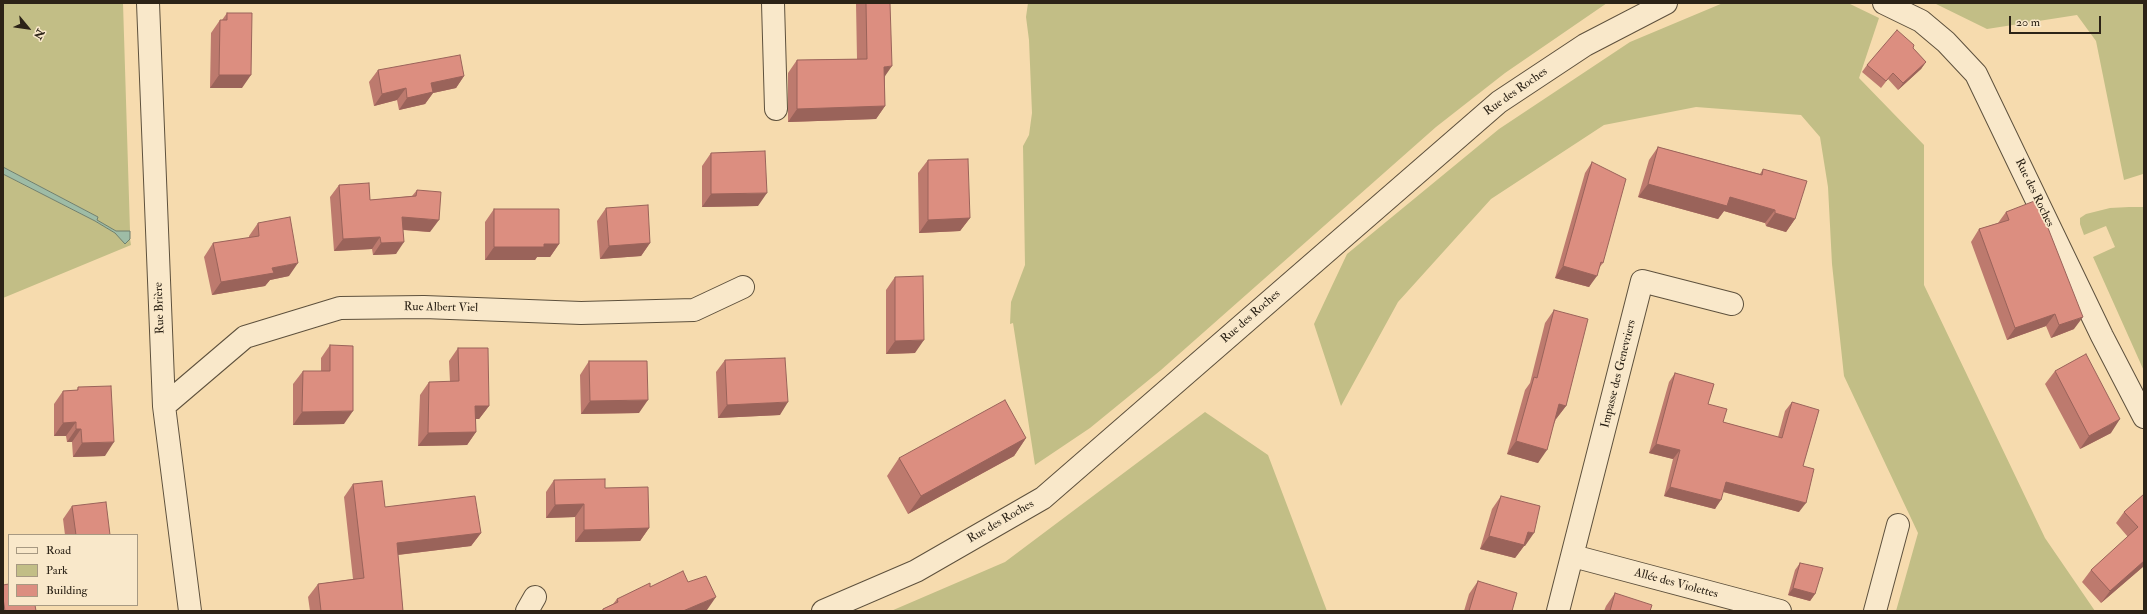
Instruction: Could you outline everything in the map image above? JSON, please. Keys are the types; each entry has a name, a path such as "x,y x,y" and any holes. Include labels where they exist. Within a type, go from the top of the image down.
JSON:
{"street":[{"name":"Rue Brière","path":"148,3 164,406 190,611"},
{"path":"774,3 776,109"},
{"name":"Rue des Roches","path":"823,611 916,571 1043,498 1499,102 1585,45 1666,3"},
{"name":"Rue des Roches","path":"1884,3 1921,21 1946,42 1976,74 2102,336 2144,416"},
{"name":"Impasse des Genevriers","path":"1573,556 1642,282 1732,304"},
{"name":"Rue Albert Viel","path":"164,406 245,338 340,308 424,307 580,313 694,310 743,287"},
{"path":"1875,611 1898,525"},
{"path":"1558,611 1573,556"},
{"name":"Allée des Violettes","path":"1573,556 1780,611"}],"green space":[{"path":"3,3 123,3 130,231 116,231 96,220 98,217 3,167"},
{"path":"1028,3 1607,3 1505,73 1436,127 1161,370 1090,428 1035,465 1013,323 1010,324 1011,302 1025,265 1023,146 1029,135 1032,113 1029,40 1026,17"},
{"path":"1723,3 1848,3 1879,18 1859,78 1924,145 1924,285 2045,538 2095,611 1896,611 1918,533 1844,376 1832,264 1828,187 1820,137 1801,115 1696,107 1604,125 1491,199 1398,302 1341,406 1314,324 1347,254 1499,129 1630,42"},
{"path":"1934,3 2144,3 2144,175 2143,174 2124,180 2096,41 2077,15 1987,29"},
{"path":"3,174 95,221 115,233 125,243 130,239 131,245 3,298"},
{"path":"2144,207 2144,371 2093,257 2115,247 2106,226 2084,235 2080,224 2080,218 2086,214 2110,208"},
{"path":"1205,412 1268,455 1327,611 891,611 1005,562"}],"shaded area":[{"path":"3,167 98,217 97,220 116,231 130,231 130,239 125,244 115,233 95,221 3,174"}],"building":[{"path":"866,3 890,3 892,66 884,67 885,106 797,109 797,60 867,59"},
{"path":"227,13 252,13 251,75 219,75 220,20 227,20"},
{"path":"1897,30 1914,45 1913,48 1926,62 1903,83 1893,73 1886,81 1867,65"},
{"path":"460,55 464,76 431,83 433,92 407,98 406,88 382,94 378,70"},
{"path":"1658,147 1762,175 1763,169 1807,181 1795,219 1775,213 1775,210 1730,197 1727,206 1648,184"},
{"path":"765,151 767,193 711,194 711,153"},
{"path":"968,159 970,218 928,220 928,160"},
{"path":"1592,162 1626,179 1603,263 1601,262 1597,276 1563,266"},
{"path":"369,183 370,200 416,196 417,190 441,192 439,220 402,217 404,242 381,243 380,237 343,239 339,185"},
{"path":"2037,200 2050,227 2048,228 2083,317 2059,325 2055,314 2015,328 1979,229 2009,220 2006,212"},
{"path":"648,205 650,243 609,246 606,208"},
{"path":"494,209 559,209 559,244 544,244 544,247 494,247"},
{"path":"290,217 298,263 272,268 274,273 221,282 213,243 259,236 258,223"},
{"path":"923,276 924,340 895,341 895,277"},
{"path":"1554,310 1588,319 1566,406 1559,404 1547,450 1516,441 1534,377 1537,378"},
{"path":"330,345 353,346 353,411 302,412 303,371 330,371"},
{"path":"458,348 488,348 489,406 475,406 476,432 428,433 429,382 459,381"},
{"path":"2086,354 2120,419 2089,436 2055,371"},
{"path":"785,358 788,402 727,405 725,360"},
{"path":"589,361 647,361 648,400 590,401"},
{"path":"1675,373 1714,384 1708,404 1727,409 1723,422 1782,438 1792,402 1819,410 1803,466 1814,469 1806,503 1726,482 1721,500 1670,487 1680,450 1656,444"},
{"path":"111,386 114,442 82,443 81,429 76,429 76,422 63,423 63,391 78,390 78,387"},
{"path":"1005,400 1026,438 921,496 899,458"},
{"path":"605,479 605,488 648,487 649,528 584,530 584,504 555,505 554,480"},
{"path":"382,481 385,507 475,496 481,533 397,543 403,611 321,611 318,584 364,578 353,484"},
{"path":"2144,494 2144,561 2110,591 2091,570 2138,527 2124,512"},
{"path":"1501,496 1540,506 1534,533 1528,532 1524,545 1489,536"},
{"path":"106,502 110,534 76,534 72,506"},
{"path":"1800,563 1823,568 1815,594 1793,588"},
{"path":"683,571 688,582 706,576 716,597 683,611 603,611 603,609 618,602 617,599 650,583 650,587"},
{"path":"1478,581 1517,593 1512,611 1469,611"},
{"path":"8,584 8,606 35,606 36,611 5,611 3,585"},
{"path":"1615,593 1652,605 1650,611 1610,611"}]}
